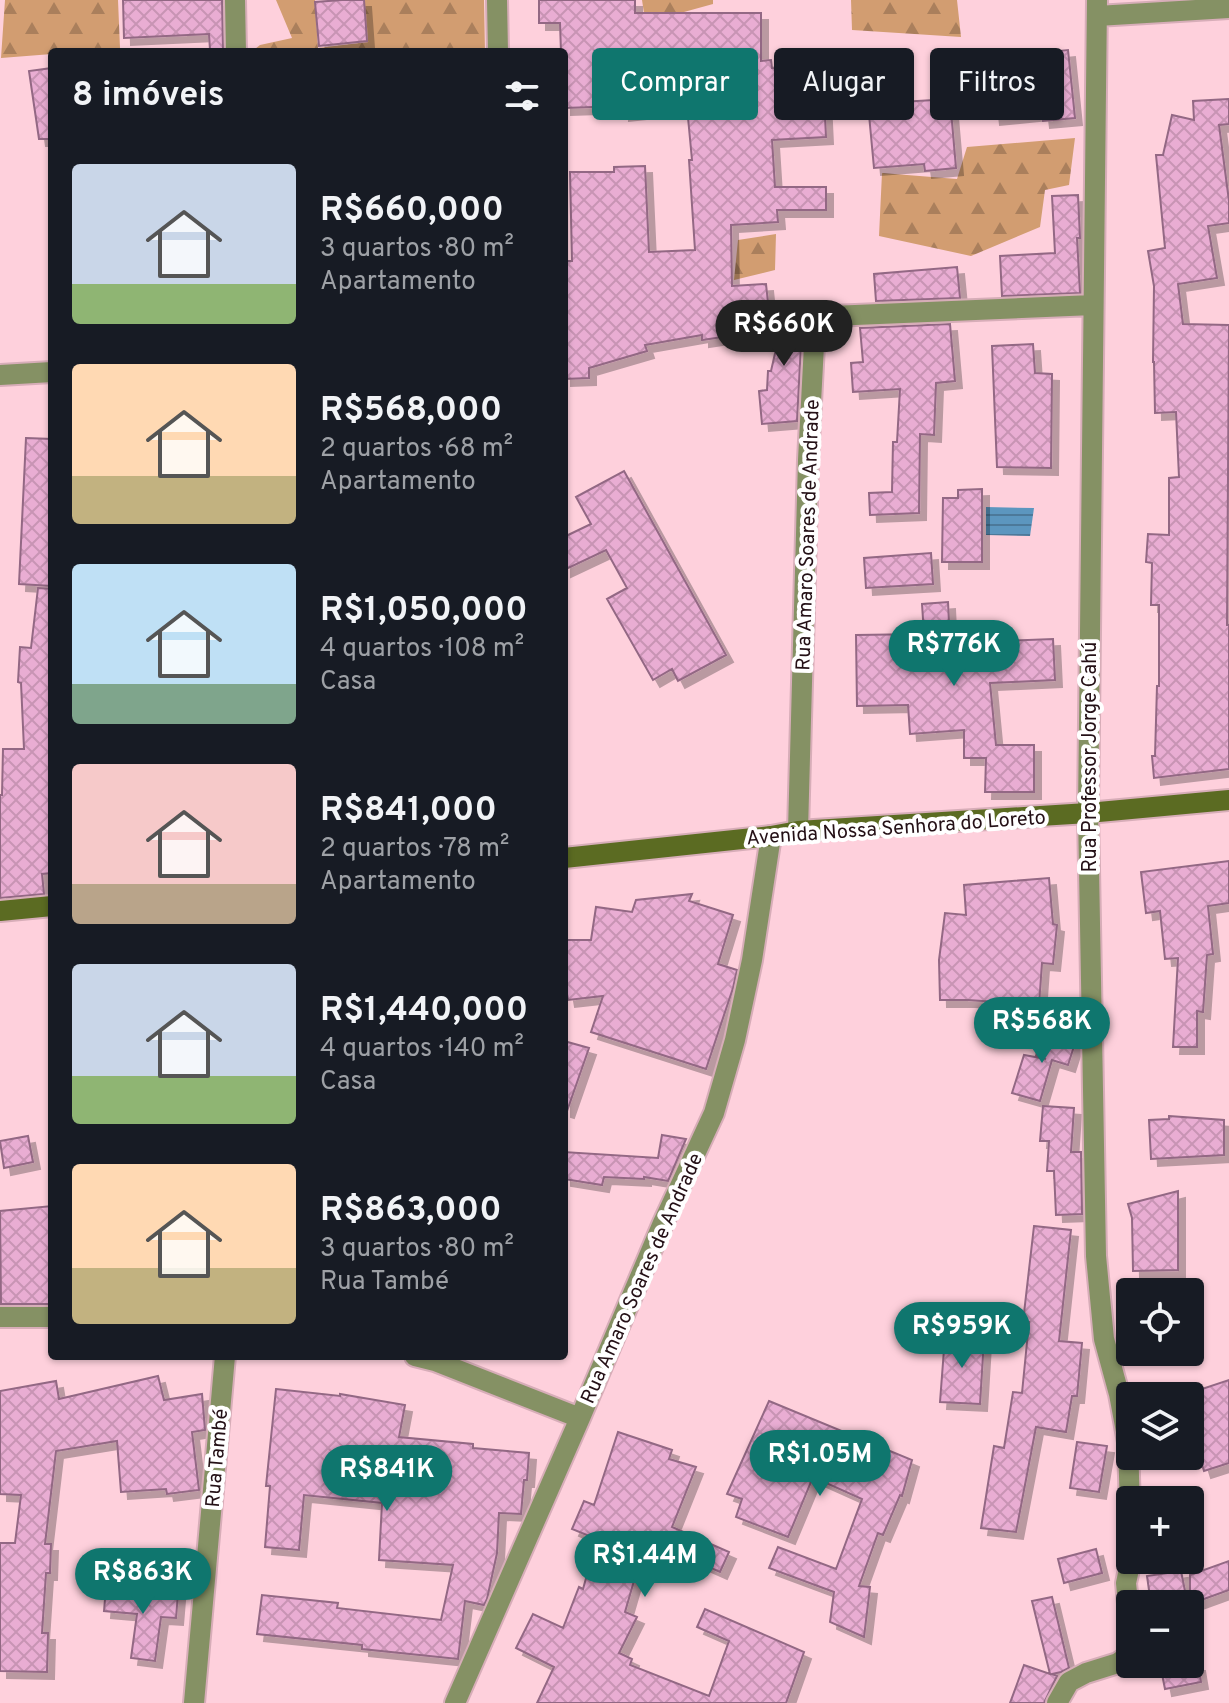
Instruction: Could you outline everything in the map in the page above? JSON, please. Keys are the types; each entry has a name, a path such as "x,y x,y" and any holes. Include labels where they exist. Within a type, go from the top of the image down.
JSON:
{"street":[{"path":"235,0 236,48"},
{"path":"497,0 498,48"},
{"path":"1097,8 1229,8"},
{"name":"Rua Professor Jorge Cahú","path":"1097,8 1088,813 1096,1256 1104,1339 1128,1442 1129,1486"},
{"name":"Rua Amaro Soares de Andrade","path":"798,831 808,460 814,345 822,319 831,316 1093,305"},
{"path":"0,375 48,372"},
{"name":"Avenida Nossa Senhora do Loreto","path":"568,858 798,831 1088,813 1229,800"},
{"name":"Rua Amaro Soares de Andrade","path":"455,1703 663,1223 714,1113 735,1040 752,960 771,836"},
{"path":"0,911 48,906"},
{"path":"0,1317 48,1317"},
{"name":"Rua També","path":"194,1703 225,1360"},
{"path":"431,1360 580,1418"},
{"path":"1057,1703 1069,1682 1116,1664"}],"green space":[{"path":"5,0 118,0 120,48 48,48 48,54 1,58"},
{"path":"276,0 315,0 318,48 256,48 292,38"},
{"path":"364,0 484,0 485,48 318,48 368,42"},
{"path":"642,0 713,0 713,4 655,20 644,13"},
{"path":"851,0 957,0 961,37 852,30"},
{"path":"1075,138 1069,185 1045,190 1040,227 971,256 879,236 882,173 957,179 967,147"},
{"path":"776,234 775,270 734,280 738,240"}],"water":[{"path":"986,507 1034,508 1030,536 986,535"}],"building":[{"path":"123,0 222,0 223,48 210,48 209,34 124,38"},
{"path":"364,0 367,41 319,46 315,2"},
{"path":"539,0 635,0 635,13 761,13 761,61 771,60 774,68 774,120 825,120 826,137 772,140 775,187 826,187 826,210 777,210 778,222 731,225 732,286 766,284 769,312 720,317 723,337 702,340 702,335 645,345 647,351 589,368 589,378 568,379 568,261 572,261 570,172 614,172 614,167 645,166 649,252 695,250 688,120 758,120 758,48 592,48 592,107 568,108 568,48 561,48 560,23 539,23"},
{"path":"1064,50 1068,50 1075,118 1064,119"},
{"path":"48,69 48,139 39,139 29,71"},
{"path":"1229,99 1229,124 1219,125 1229,223 1208,226 1217,278 1178,284 1183,324 1229,325 1229,769 1154,778 1152,756 1155,756 1159,686 1159,605 1151,605 1152,563 1146,562 1148,534 1169,535 1169,478 1179,477 1176,412 1155,413 1154,286 1148,251 1165,248 1156,155 1163,155 1172,115 1194,120 1193,101"},
{"path":"930,100 930,120 952,120 956,168 925,171 924,164 874,168 870,120 914,120 914,101"},
{"path":"1078,195 1080,293 1002,296 1000,256 1055,253 1052,196"},
{"path":"957,267 960,298 876,301 874,274"},
{"path":"800,305 804,329 797,421 762,424 759,391 767,390 768,371 771,371 776,349 769,312"},
{"path":"950,324 955,381 936,383 934,435 920,434 919,513 870,515 869,493 892,492 893,442 897,442 900,389 853,392 851,363 863,362 860,328"},
{"path":"1033,344 1035,373 1052,374 1051,468 997,467 992,346"},
{"path":"26,438 48,439 48,586 19,584"},
{"path":"624,471 726,655 678,681 672,669 653,680 607,599 627,588 606,550 568,568 568,535 591,524 576,497"},
{"path":"982,489 982,562 942,562 943,498 958,498 958,490"},
{"path":"931,553 933,584 866,588 864,558"},
{"path":"38,588 48,589 48,873 42,874 44,894 0,898 3,749 24,749 21,683 18,682 20,647 31,648"},
{"path":"948,602 950,643 1053,639 1055,680 990,683 996,745 1034,745 1034,792 985,792 986,758 964,758 964,730 910,734 908,705 857,706 856,635 924,634 922,604"},
{"path":"1229,861 1229,903 1208,906 1213,954 1207,955 1203,1012 1197,1011 1197,1047 1173,1047 1178,958 1165,959 1160,911 1146,913 1141,872"},
{"path":"1049,878 1053,924 1057,925 1053,964 1042,963 1039,1005 940,1000 939,960 945,913 966,915 964,885"},
{"path":"692,894 689,901 733,915 718,964 737,970 706,1069 591,1032 603,996 568,1000 568,940 591,940 596,907 632,912 636,900"},
{"path":"1043,1030 1076,1040 1068,1065 1052,1060 1040,1101 1012,1093 1024,1055 1046,1059 1036,1056"},
{"path":"568,1042 589,1048 568,1108"},
{"path":"1043,1106 1074,1108 1071,1152 1081,1152 1082,1214 1056,1215 1054,1171 1047,1171 1049,1141 1040,1141"},
{"path":"1169,1116 1224,1120 1224,1155 1151,1159 1149,1120 1169,1119"},
{"path":"662,1135 686,1139 668,1181 644,1177 604,1177 602,1185 568,1180 568,1152 658,1158"},
{"path":"28,1136 33,1162 4,1168 0,1141"},
{"path":"1178,1191 1178,1270 1133,1271 1132,1218 1128,1204"},
{"path":"48,1206 48,1304 1,1304 0,1211"},
{"path":"1034,1226 1071,1230 1059,1341 1082,1343 1077,1396 1072,1396 1066,1432 1036,1427 1016,1532 981,1528 994,1446 1004,1448 1013,1392 1022,1393 1029,1322 1023,1322"},
{"path":"945,1336 984,1339 980,1404 940,1402"},
{"path":"158,1376 164,1400 202,1394 205,1430 192,1432 199,1490 167,1494 166,1489 121,1492 117,1441 56,1451 45,1544 51,1544 42,1633 48,1633 47,1672 0,1671 0,1543 15,1543 21,1495 0,1494 0,1391 56,1381 59,1399"},
{"path":"1229,1380 1229,1463 1204,1471 1204,1470 1204,1388"},
{"path":"276,1389 340,1394 405,1405 399,1437 529,1453 521,1514 499,1513 497,1553 487,1599 484,1605 465,1601 458,1659 257,1634 262,1595 338,1603 337,1608 441,1620 453,1565 379,1560 382,1503 304,1495 299,1550 265,1547 270,1486 266,1486"},
{"path":"769,1401 912,1460 902,1496 883,1535 878,1533 859,1586 870,1587 864,1637 830,1622 834,1592 769,1568 778,1547 836,1569 862,1499 813,1477 788,1537 736,1517 742,1499 727,1494"},
{"path":"618,1432 672,1450 669,1459 696,1467 672,1527 729,1552 720,1572 671,1550 669,1554 645,1543 625,1612 637,1617 619,1653 632,1659 630,1665 709,1696 729,1641 697,1627 705,1609 804,1652 786,1703 537,1703 554,1667 516,1648 533,1614 563,1628 579,1587 583,1589 597,1539 572,1529 584,1501 594,1505"},
{"path":"1077,1442 1107,1446 1099,1492 1070,1488"},
{"path":"1096,1549 1102,1573 1064,1583 1058,1559"},
{"path":"1229,1561 1229,1590 1204,1599 1204,1590 1190,1590 1190,1575 1204,1574 1204,1570"},
{"path":"1182,1574 1185,1590 1149,1590 1147,1576"},
{"path":"106,1587 178,1594 176,1618 161,1617 155,1661 131,1658 137,1614 104,1611"},
{"path":"1052,1597 1069,1668 1052,1674 1057,1676 1044,1703 1010,1703 1024,1665 1050,1674 1032,1601"},
{"path":"1163,1678 1200,1678 1201,1682 1165,1689"}]}
